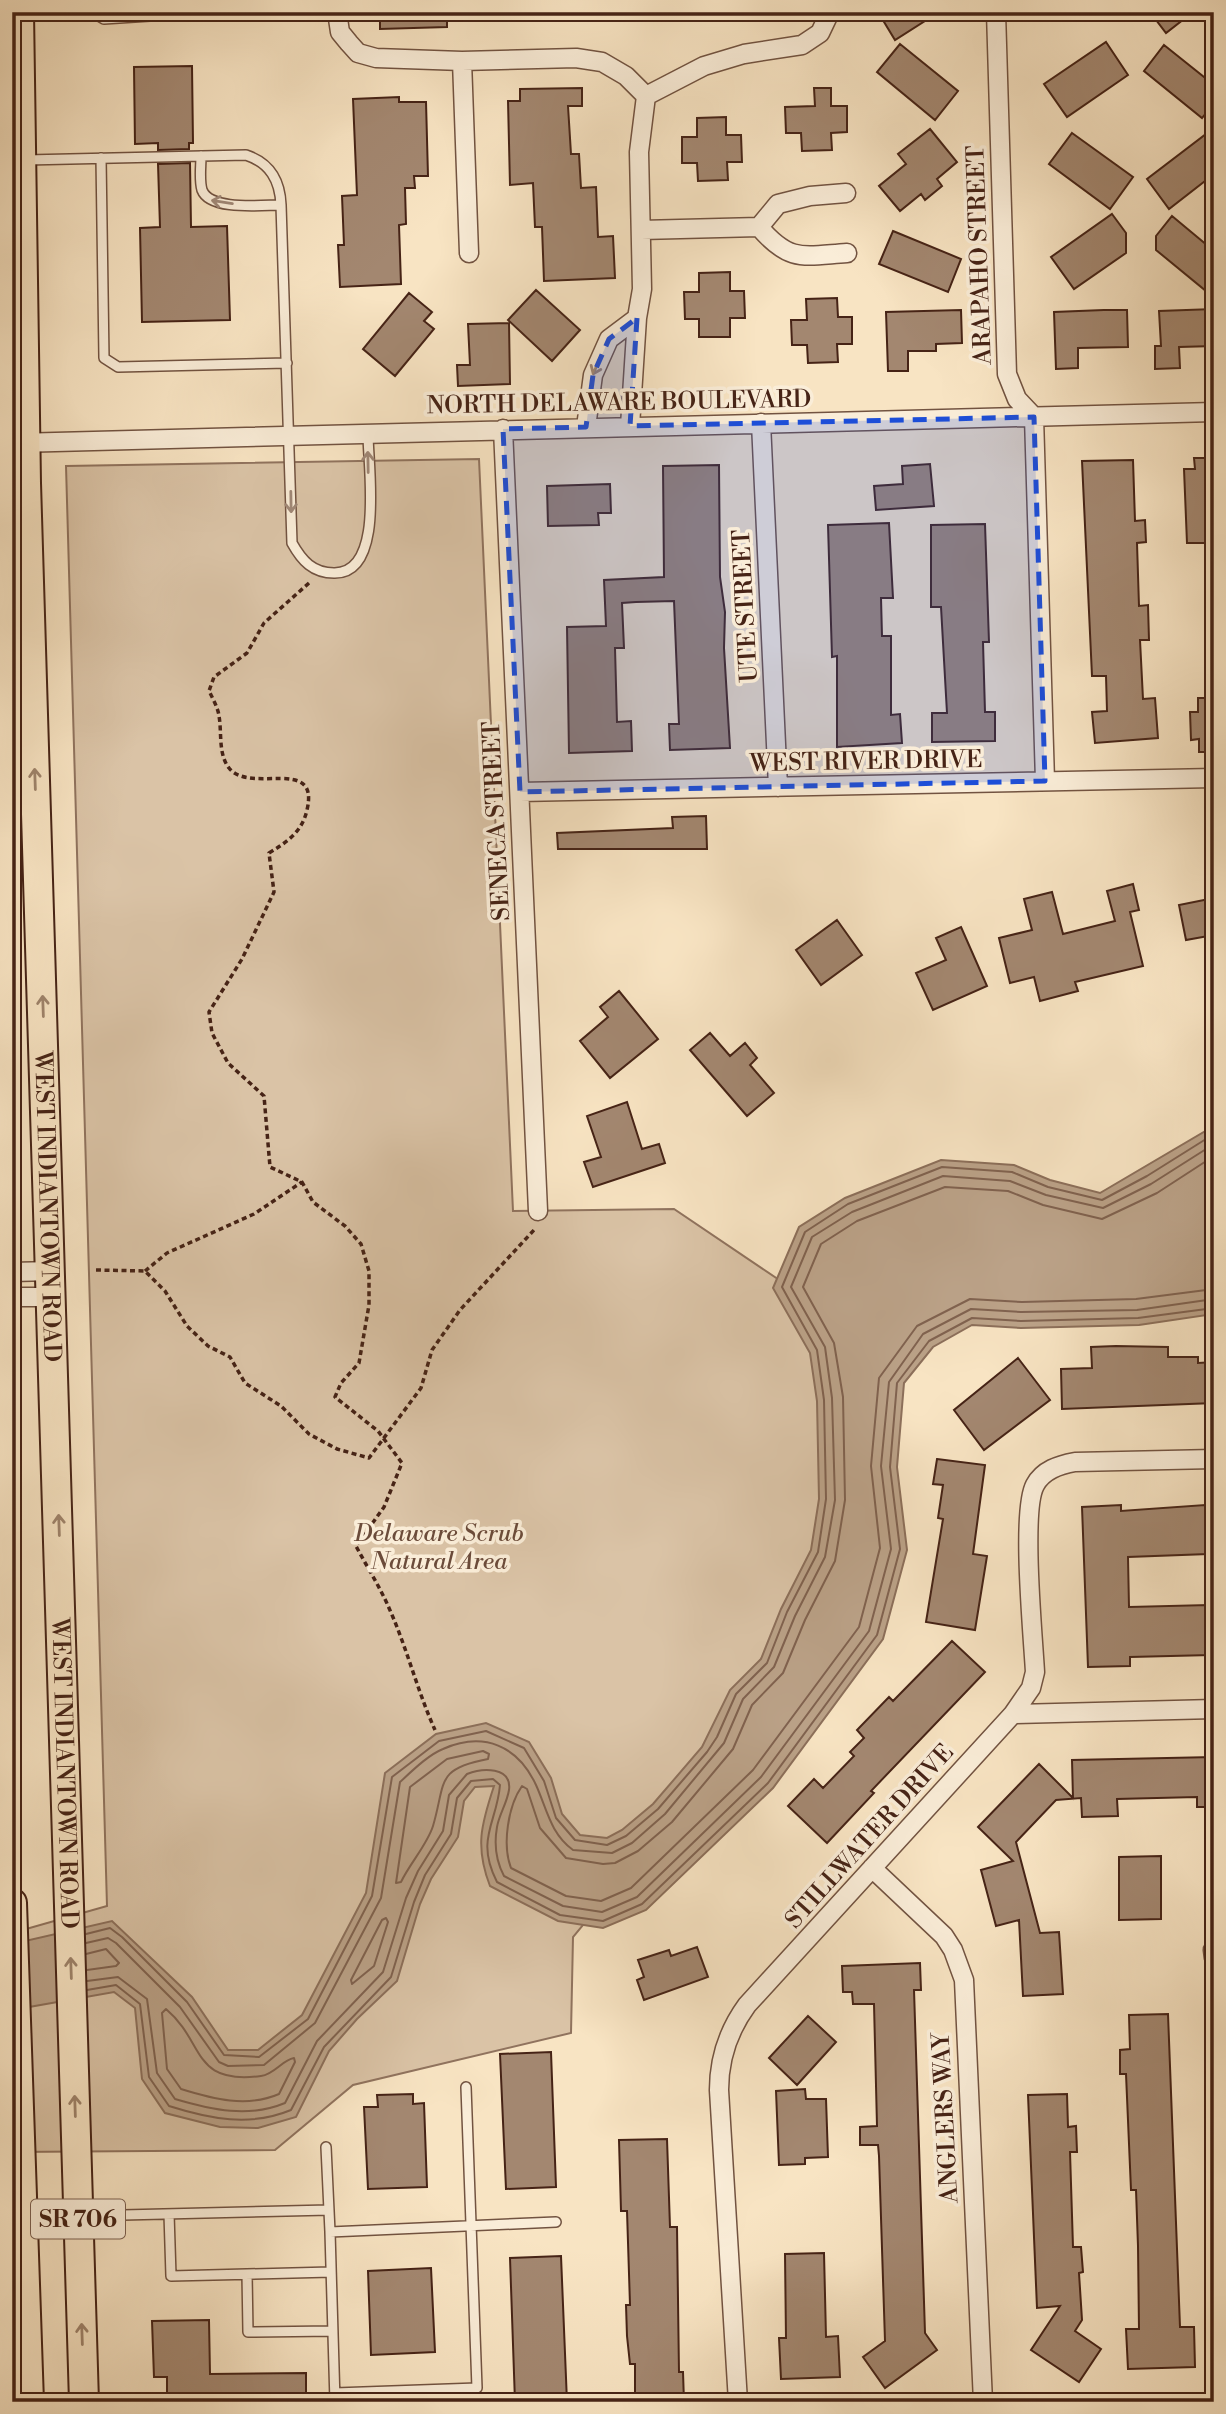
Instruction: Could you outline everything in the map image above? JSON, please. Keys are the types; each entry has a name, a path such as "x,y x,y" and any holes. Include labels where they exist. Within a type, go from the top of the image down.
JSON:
{"main road":[{"name":"WEST INDIANTOWN ROAD","path":"19,12 21,160 18,443 52,1284 84,2402"},
{"name":"SR 706","path":"12,1903 29,2402"}],"street":[{"path":"337,12 340,32 358,53 392,61 576,58 602,62 626,76 646,96"},
{"path":"646,96 704,66 744,54 802,46 820,33 830,12"},
{"name":"ARAPAHO STREET","path":"996,12 1007,374 1017,399 1034,417"},
{"path":"462,61 469,253"},
{"path":"630,426 637,318 642,289 639,152 646,96"},
{"path":"641,230 759,227 778,204 810,196 846,193"},
{"path":"759,227 775,245 795,256 847,253"},
{"path":"586,427 593,375 609,339 637,318"},
{"name":"NORTH DELAWARE BOULEVARD","path":"18,443 1214,412"},
{"path":"1034,417 1045,781"},
{"name":"UTE STREET","path":"761,423 778,787"},
{"name":"SENECA STREET","path":"503,429 538,1211"},
{"name":"WEST RIVER DRIVE","path":"520,792 1214,778"},
{"path":"12,1272 52,1284"},
{"path":"12,1297 52,1284"},
{"name":"STILLWATER DRIVE","path":"738,2402 719,2090 721,2060 731,2031 747,2005 1013,1714 1031,1688 1035,1672 1028,1512 1036,1483 1053,1468 1075,1462 1214,1459"},
{"path":"1013,1714 1214,1709"},
{"name":"ANGLERS WAY","path":"872,1868 944,1936 957,1957 964,1980 983,2402"},
{"path":"1213,1950 1214,1958"}],"lane":[{"path":"92,12 104,19 212,12"},
{"path":"21,160 246,155 258,159 277,178 281,205 292,544 309,566 321,572 338,574 349,569 361,560 367,547 370,531 368,432"},
{"path":"201,156 201,183 203,193 210,201 221,204 281,205"},
{"path":"101,158 104,358 118,367 287,363"},
{"path":"326,2147 335,2397 477,2388 466,2087"},
{"path":"78,2216 329,2210"},
{"path":"169,2214 171,2276 331,2272"},
{"path":"330,2232 556,2222"},
{"path":"247,2274 248,2332 333,2331"}],"path":[{"path":"321,572 264,623 247,653 214,677 209,691 219,714 223,757 229,769 240,778 252,781 288,777 298,780 305,788 309,802 304,821 291,839 269,853 274,892 242,959 209,1012 212,1033 228,1063 264,1096 270,1167 302,1182 313,1202 345,1226 361,1244 369,1271 369,1306 359,1363 341,1383 335,1397 383,1438 402,1463 384,1507 356,1546 388,1607 407,1654 415,1685 435,1730"},
{"path":"96,1270 145,1271 167,1253 254,1214 302,1182"},
{"path":"145,1271 166,1291 187,1326 208,1346 230,1357 245,1383 281,1406 309,1434 337,1449 369,1458 421,1388 432,1350 460,1310 533,1234 538,1211"}],"highlighted area":[{"path":"637,318 630,426 1034,417 1045,781 520,792 503,429 586,427 593,375 609,339"}],"green space":[{"name":"Delaware Scrub Natural Area","path":"479,459 513,1211 674,1209 800,1294 829,1404 833,1542 640,1856 573,1937 571,2033 353,2085 275,2150 12,2152 12,1933 107,1906 66,466"}],"water":[{"path":"1214,1126 1214,1314 1139,1325 1021,1328 972,1325 933,1347 904,1383 897,1467 907,1550 883,1639 773,1788 646,1910 603,1928 558,1921 490,1886 482,1859 481,1836 494,1786 475,1787 464,1801 458,1837 431,1879 420,1904 397,1981 357,2019 329,2051 296,2117 258,2128 220,2127 165,2113 142,2079 135,2008 114,1992 12,2010 12,1944 112,1921 192,1997 228,2050 258,2050 302,2015 366,1893 385,1773 436,1734 486,1723 529,1742 551,1778 562,1814 580,1835 607,1838 622,1830 653,1804 702,1747 730,1690 761,1659 781,1609 811,1550 819,1499 817,1401 810,1353 773,1288 799,1227 845,1198 941,1160 1014,1165 1050,1180 1100,1193"}],"building":[{"path":"380,12 447,12 447,27 380,29"},
{"path":"878,12 939,12 895,40"},
{"path":"1150,12 1193,12 1166,33"},
{"path":"1106,42 1128,75 1067,117 1044,84"},
{"path":"900,44 958,91 935,120 877,72"},
{"path":"1164,45 1214,85 1214,103 1202,118 1144,71"},
{"path":"192,66 193,143 189,143 189,149 158,150 158,143 135,144 134,67"},
{"path":"582,88 582,106 568,106 571,154 579,154 581,188 596,187 598,237 613,236 615,278 544,281 542,227 535,227 533,183 510,185 508,101 520,101 520,89"},
{"path":"814,88 831,88 831,106 847,106 847,132 831,133 832,150 802,151 801,133 786,133 785,107 815,106"},
{"path":"399,97 399,102 426,102 428,176 414,176 415,188 405,188 406,224 399,225 401,284 340,287 338,245 344,245 342,196 357,195 353,99"},
{"path":"726,117 726,135 741,135 742,162 727,162 728,180 698,181 697,163 682,163 682,137 697,137 697,118"},
{"path":"930,129 957,162 937,179 942,186 925,200 921,194 900,211 879,186 906,164 898,154"},
{"path":"1072,133 1133,177 1110,209 1049,164"},
{"path":"1206,134 1214,145 1214,174 1169,209 1147,179"},
{"path":"190,163 191,227 227,226 230,320 142,322 140,228 160,227 158,164"},
{"path":"1112,214 1126,233 1126,253 1074,289 1051,257"},
{"path":"1172,216 1214,251 1214,282 1206,291 1156,250 1156,236"},
{"path":"893,231 961,259 948,292 879,264"},
{"path":"730,272 730,291 744,291 745,318 730,318 730,337 699,337 699,319 685,319 684,292 699,292 699,273"},
{"path":"536,290 580,330 552,361 508,320"},
{"path":"409,293 432,312 424,321 434,329 395,376 363,349"},
{"path":"837,298 838,317 852,317 852,344 837,344 838,362 808,363 807,345 792,345 791,320 807,320 806,299"},
{"path":"1214,309 1214,346 1179,347 1180,368 1155,369 1155,346 1161,346 1159,311"},
{"path":"961,310 962,343 936,344 936,351 908,351 908,371 888,371 886,312"},
{"path":"1127,310 1128,347 1078,348 1078,368 1056,369 1054,312"},
{"path":"509,323 510,384 458,386 457,365 470,365 468,324"},
{"path":"1194,458 1214,458 1214,543 1187,543 1184,469 1195,469"},
{"path":"1133,460 1135,521 1145,520 1146,542 1137,543 1139,606 1148,605 1149,640 1140,640 1143,699 1155,698 1158,738 1095,743 1092,712 1107,711 1106,676 1092,676 1082,461"},
{"path":"930,464 934,506 876,510 874,486 903,484 902,466"},
{"path":"719,465 720,577 725,612 724,648 730,748 670,750 669,724 679,724 674,601 636,602 622,603 624,648 615,648 617,722 631,721 632,751 569,753 567,627 606,626 604,580 664,577 663,466"},
{"path":"610,484 611,513 598,513 599,525 548,526 547,486"},
{"path":"889,523 893,598 881,598 882,636 891,636 891,715 900,714 902,743 837,747 837,656 832,657 828,525"},
{"path":"985,524 989,642 983,642 985,712 995,712 995,741 932,742 932,713 947,713 941,607 931,607 931,525"},
{"path":"1198,698 1214,698 1214,752 1199,752 1199,739 1191,740 1190,712 1198,712"},
{"path":"706,816 707,849 558,849 557,833 673,828 672,817"},
{"path":"1133,884 1139,910 1130,912 1143,966 1075,982 1078,991 1040,1001 1034,977 1010,983 999,938 1032,930 1024,899 1052,892 1063,934 1115,921 1107,891"},
{"path":"1214,898 1214,935 1186,940 1179,905"},
{"path":"837,920 862,955 821,985 796,950"},
{"path":"961,927 987,986 933,1010 916,973 946,960 936,938"},
{"path":"619,991 658,1039 610,1078 580,1041 608,1017 600,1007"},
{"path":"710,1033 730,1056 745,1043 757,1058 750,1065 774,1093 747,1116 690,1050"},
{"path":"627,1102 642,1149 659,1144 665,1163 593,1187 584,1162 601,1157 587,1116"},
{"path":"1091,1347 1168,1347 1168,1357 1198,1357 1198,1363 1214,1362 1214,1403 1062,1409 1061,1369 1092,1368"},
{"path":"1018,1358 1050,1400 984,1450 954,1410"},
{"path":"937,1459 985,1465 973,1554 987,1556 975,1630 926,1622 943,1519 938,1518 943,1485 933,1484"},
{"path":"1121,1505 1121,1511 1205,1505 1208,1554 1128,1557 1129,1607 1209,1605 1211,1655 1130,1657 1130,1666 1088,1667 1082,1507"},
{"path":"952,1641 985,1672 871,1791 874,1793 827,1843 788,1806 814,1779 823,1788 854,1756 850,1752 864,1738 857,1730 889,1697 893,1701"},
{"path":"1214,1757 1214,1807 1197,1807 1197,1797 1117,1799 1118,1816 1082,1817 1081,1798 1056,1800 1016,1842 1040,1933 1059,1932 1063,1994 1023,1996 1019,1920 996,1926 981,1870 1013,1861 978,1827 1039,1764 1073,1798 1072,1760"},
{"path":"1161,1856 1161,1919 1119,1920 1119,1857"},
{"path":"697,1947 708,1977 644,2000 637,1980 644,1977 638,1960 669,1950 671,1956"},
{"path":"920,1963 921,1990 914,1990 925,2333 937,2350 885,2388 863,2357 885,2341 878,2145 860,2145 860,2127 877,2126 874,2004 853,2004 852,1992 843,1992 842,1966"},
{"path":"1168,2014 1180,2327 1194,2327 1195,2367 1128,2369 1126,2329 1139,2329 1138,2246 1136,2190 1131,2190 1126,2074 1120,2074 1120,2050 1130,2049 1129,2015"},
{"path":"808,2016 836,2042 797,2085 769,2058"},
{"path":"551,2052 556,2187 506,2189 500,2054"},
{"path":"805,2089 806,2099 826,2099 828,2157 805,2158 805,2164 779,2165 776,2091"},
{"path":"413,2094 413,2104 424,2103 427,2187 368,2189 364,2107 378,2107 377,2095"},
{"path":"1067,2094 1068,2127 1076,2126 1077,2152 1070,2152 1073,2247 1081,2247 1083,2272 1079,2273 1082,2320 1075,2331 1101,2349 1079,2382 1031,2350 1060,2306 1037,2308 1028,2095"},
{"path":"667,2139 670,2227 677,2227 679,2372 683,2372 684,2402 635,2402 635,2364 630,2364 627,2336 626,2305 630,2305 627,2211 621,2211 619,2140"},
{"path":"824,2253 826,2337 838,2336 840,2377 781,2379 779,2338 786,2338 785,2254"},
{"path":"561,2256 567,2402 515,2402 510,2258"},
{"path":"431,2268 435,2352 371,2355 368,2271"},
{"path":"209,2320 210,2374 306,2373 306,2402 167,2402 167,2377 154,2377 152,2321"}]}
